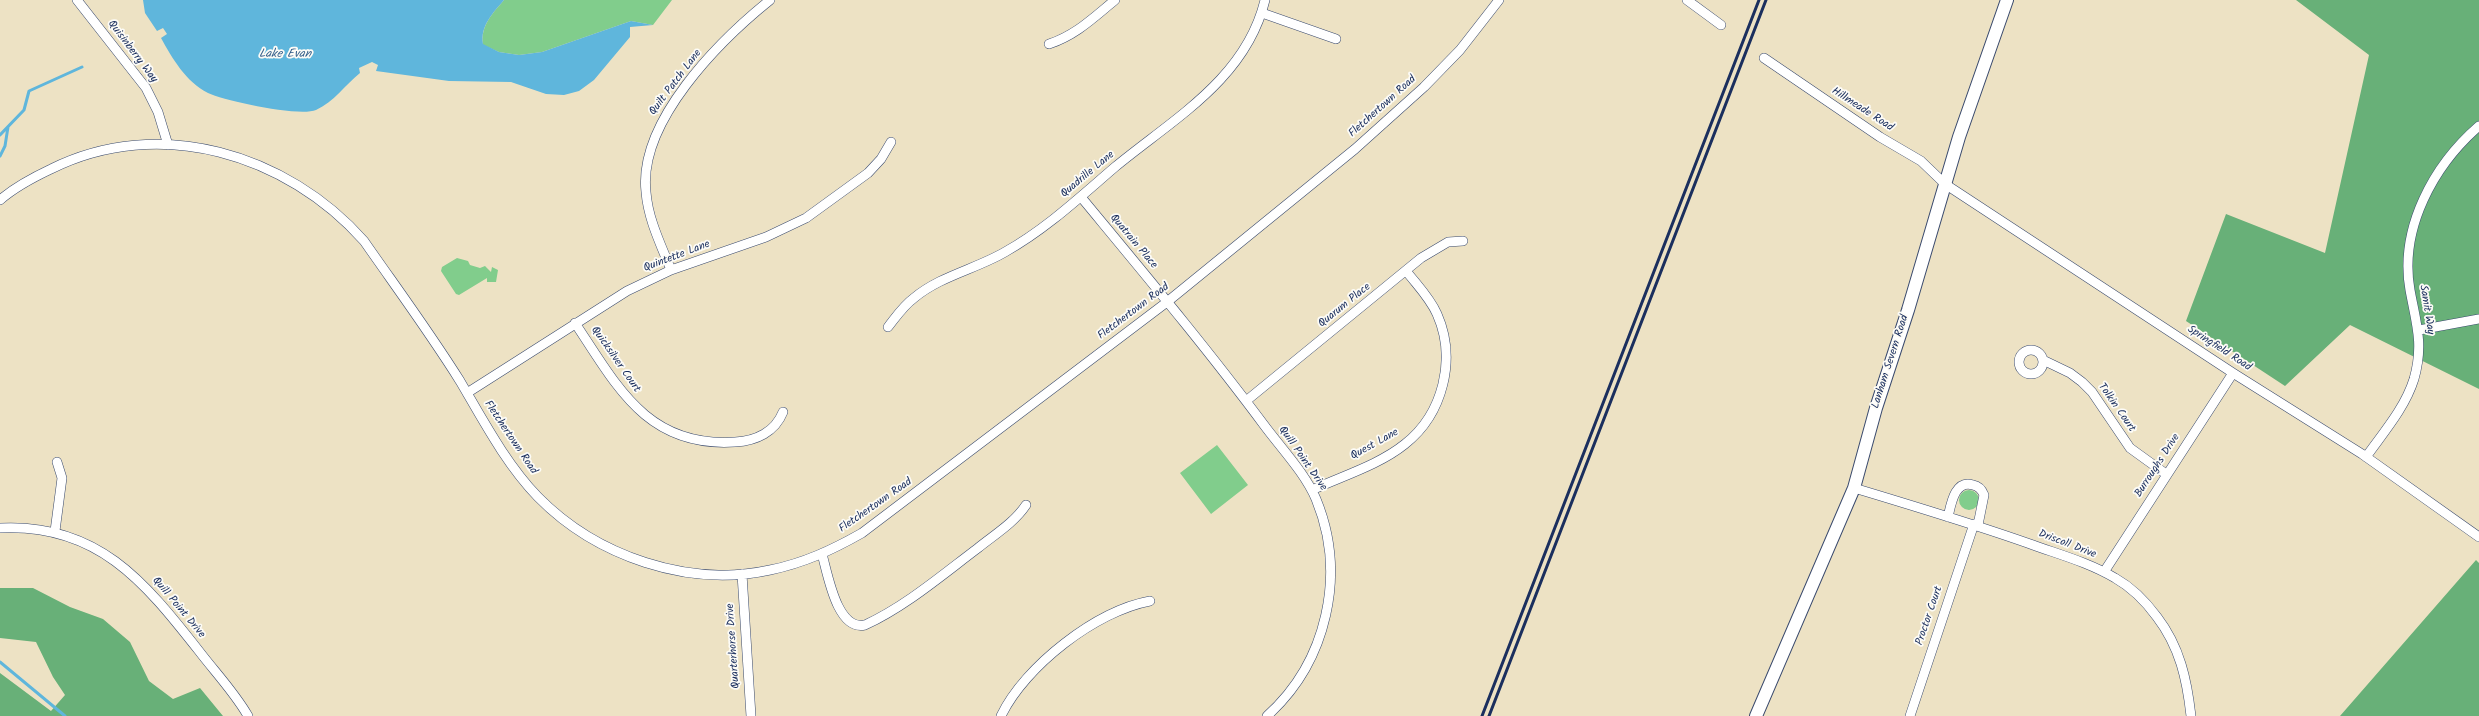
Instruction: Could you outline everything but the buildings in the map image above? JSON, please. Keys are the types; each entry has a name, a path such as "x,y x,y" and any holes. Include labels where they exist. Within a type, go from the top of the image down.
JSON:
{"main road":[{"name":"Lanham Severn Road","path":"1756,716 1854,488 1876,408 1908,310 1944,184 2007,0"}],"street":[{"name":"Quisinberry Way","path":"77,0 146,88 158,112 168,145"},
{"name":"Quilt Patch Lane","path":"671,270 648,209 645,191 646,163 653,138 660,123 705,63 734,32 770,0"},
{"name":"Quadrille Lane","path":"888,327 903,307 929,287 1006,252 1058,216 1218,83 1247,47 1262,13 1265,0"},
{"name":"Fletchertown Road","path":"0,200 42,173 76,158 125,146 168,145 199,147 247,160 300,185 332,210 364,241 467,393 510,462 526,483 549,508 583,533 616,551 657,566 689,572 742,574 769,570 822,554 862,533 886,516 963,455 1167,302 1403,107 1460,50 1499,0"},
{"path":"1687,0 1721,25"},
{"path":"1049,44 1065,39 1080,29 1110,1"},
{"path":"1262,13 1336,40"},
{"name":"Hillmeade Road","path":"1764,58 1880,138 1921,161 1944,184"},
{"name":"Samit Way","path":"2366,457 2401,407 2414,380 2419,330 2409,288 2409,251 2418,211 2437,173 2464,139 2479,126"},
{"name":"Quintette Lane","path":"467,393 627,291 671,270 766,237 806,218 868,173 881,159 891,142"},
{"name":"Springfield Road","path":"1944,184 2233,373 2366,457 2479,537"},
{"name":"Quatrain Place","path":"1081,197 1167,302"},
{"name":"Quarum Place","path":"1246,401 1438,247 1448,242 1463,241"},
{"name":"Quest Lane","path":"1312,490 1395,450 1415,435 1434,409 1440,394 1446,365 1445,342 1437,315 1430,302 1407,272"},
{"name":"Quill Point Drive","path":"1167,302 1246,401 1312,490 1322,517 1329,553 1330,587 1327,616 1318,643 1300,676 1287,695 1267,716"},
{"path":"2419,330 2479,319"},
{"name":"Quicksilver Court","path":"575,323 631,404 649,420 680,436 708,443 751,439 772,429 780,422 783,412"},
{"name":"Tolkin Court","path":"2043,360 2070,373 2082,382 2092,392 2130,448 2166,474"},
{"name":"Burroughs Drive","path":"2104,572 2166,474 2233,373"},
{"path":"55,531 62,478 57,462"},
{"name":"Proctor Court","path":"1910,716 1976,525 1984,495 1979,487 1973,485 1962,485 1957,490 1948,516"},
{"name":"Driscoll Drive","path":"1854,488 1976,525 2104,572 2126,585 2144,603 2168,633 2175,646 2184,674 2191,716"},
{"path":"822,554 840,611 851,624 857,626 865,624 896,607 949,570 1014,519 1026,505"},
{"name":"Quill Point Drive","path":"0,528 55,531 67,534 102,552 144,586 181,628 248,716"},
{"name":"Quarterhorse Drive","path":"742,574 751,716"},
{"path":"1001,716 1023,684 1060,648 1126,607 1150,601"}],"green space":[{"path":"504,0 672,0 653,25 631,21 542,52 519,55 499,52 483,45 483,32 485,26"},
{"path":"2296,0 2479,0 2479,389 2350,325 2285,386 2186,321 2226,214 2325,253 2369,55"},
{"path":"457,258 468,261 470,265 480,268 485,266 491,272 492,267 498,270 496,282 487,282 487,278 459,295 456,294 441,271 442,267"},
{"path":"1217,445 1248,485 1211,514 1180,473"},
{"path":"1969,490 1976,493 1979,500 1976,507 1969,510 1962,507 1959,500 1962,493"},
{"path":"2476,560 2479,563 2479,716 2340,716"},
{"path":"0,588 33,588 70,607 103,619 130,642 149,681 173,699 200,688 223,716 0,716 0,673 51,711 65,695 53,677 36,642 0,638"}],"water":[{"name":"Lake Evan","path":"143,0 504,0 485,26 483,31 483,44 499,52 519,55 542,52 631,21 653,25 630,27 630,37 594,80 579,91 564,95 546,94 511,82 449,81 376,71 378,65 372,62 359,68 360,73 328,103 316,110 307,112 279,110 245,104 208,93 200,88 180,69 161,38 167,34 163,28 157,31 145,13"}],"waterway":[{"path":"0,135 24,110 29,91 82,67"},
{"path":"0,156 5,146 8,127"},
{"path":"0,662 65,716"}],"railway":[{"path":"1482,716 1759,0"},
{"path":"1489,716 1766,0"}]}
